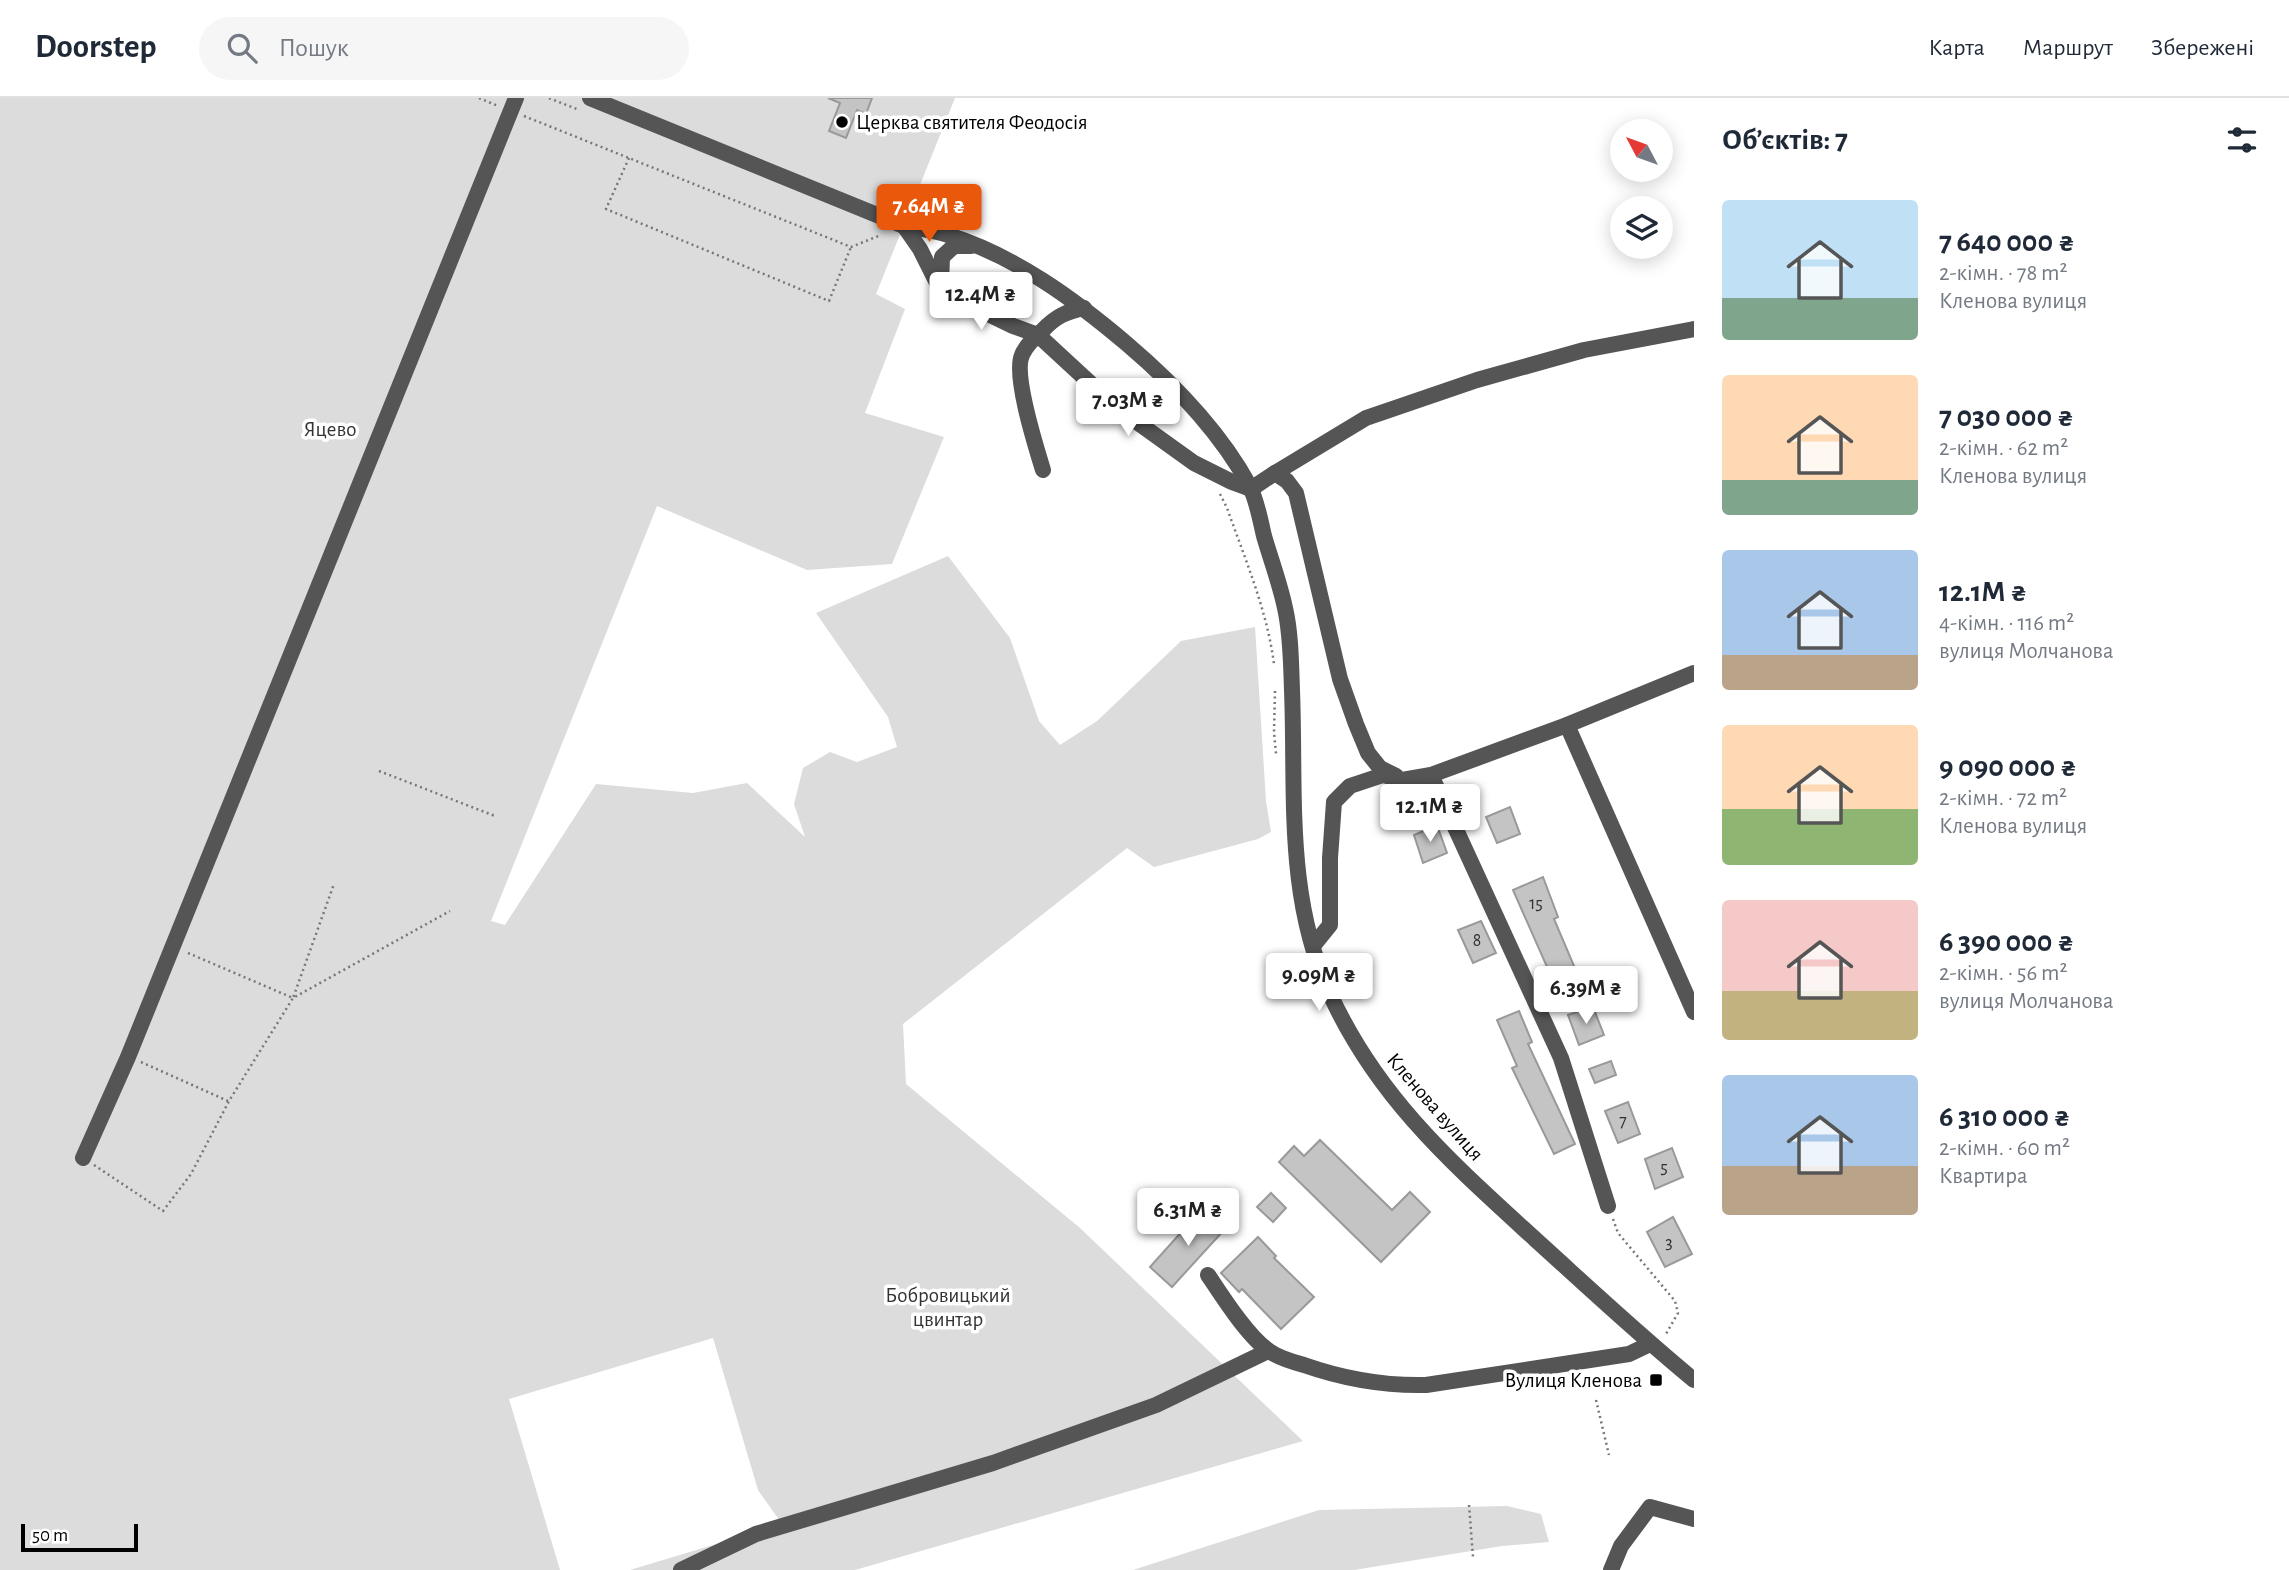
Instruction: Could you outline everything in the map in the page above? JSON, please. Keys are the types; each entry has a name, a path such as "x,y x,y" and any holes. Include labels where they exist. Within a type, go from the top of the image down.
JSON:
{"street":[{"name":"Кленова вулиця","path":"590,98 904,226 947,234 1003,258 1042,279 1084,308 1142,357 1213,429 1251,489 1286,611 1292,691 1298,882 1312,946 1329,991 1355,1045 1389,1094 1451,1162 1690,1381"},
{"path":"83,1158 128,1057 513,104"},
{"path":"904,226 920,249 941,291 1013,326 1038,335 1116,407 1194,463 1251,489 1366,418 1477,380 1584,350 1694,329"},
{"path":"941,291 942,257 954,246 974,246"},
{"path":"1043,470 1031,430 1020,375 1021,356 1038,335 1066,311 1084,308"},
{"path":"1276,473 1287,481 1296,493 1340,679 1368,753 1380,768 1402,780"},
{"path":"1312,946 1331,925 1330,858 1334,802 1350,786 1383,775 1402,780 1431,775 1567,725 1694,673"},
{"path":"1567,725 1694,1012"},
{"path":"1431,775 1561,1058 1608,1206"},
{"path":"1208,1275 1228,1307 1268,1351 1328,1374 1399,1386 1426,1385 1629,1354 1654,1347"},
{"path":"681,1570 755,1534 993,1464 1144,1410 1268,1351"},
{"path":"1611,1570 1621,1546 1650,1507 1694,1519"}],"path":[{"path":"479,98 513,104 629,158 851,247 904,226"},
{"path":"629,158 606,209 829,302 851,247"},
{"path":"1207,469 1227,508 1262,609 1270,635 1275,673"},
{"path":"1275,684 1276,757"},
{"path":"380,771 495,816"},
{"path":"83,1158 163,1211 191,1174 229,1101 293,998 334,884"},
{"path":"293,998 450,911"},
{"path":"173,946 293,998"},
{"path":"128,1057 229,1101"},
{"path":"1608,1206 1618,1233 1675,1301 1678,1313 1654,1347"},
{"path":"1596,1400 1609,1455"},
{"path":"1469,1505 1473,1557"}],"green space":[{"path":"0,98 955,98 876,294 905,309 865,413 944,437 892,564 807,570 657,506 491,921 505,925 596,784 693,793 747,783 805,837 794,804 803,768 830,752 857,762 897,747 888,717 816,613 948,556 1010,638 1039,721 1060,745 1097,721 1181,641 1255,627 1266,801 1271,832 1258,839 1154,867 1127,848 903,1024 906,1084 1080,1228 1303,1441 855,1570 630,1570 782,1524 758,1490 713,1338 509,1399 560,1570 0,1570"},
{"path":"1507,1506 1541,1514 1549,1542 1502,1546 1354,1570 1133,1570 1319,1510"}],"building":[{"name":"Церква святителя Феодосія","path":"828,98 872,98 866,114 857,110 846,138 829,131 840,103"},
{"path":"1510,807 1520,834 1497,843 1486,817"},
{"path":"1437,825 1447,853 1423,863 1414,835"},
{"path":"1543,877 1558,917 1554,919 1574,966 1551,976 1513,890"},
{"path":"1481,921 1496,953 1473,963 1458,930"},
{"path":"1593,1007 1604,1035 1579,1045 1568,1015"},
{"path":"1519,1011 1532,1042 1528,1044 1575,1144 1554,1154 1512,1068 1517,1066 1497,1020"},
{"path":"1611,1061 1616,1075 1595,1083 1589,1069"},
{"path":"1628,1102 1640,1134 1618,1143 1605,1111"},
{"path":"1320,1140 1392,1210 1410,1192 1430,1212 1381,1262 1279,1162 1294,1146 1304,1156"},
{"path":"1672,1148 1683,1177 1655,1189 1645,1159"},
{"path":"1271,1193 1286,1208 1273,1222 1257,1207"},
{"path":"1203,1208 1225,1229 1172,1287 1150,1267"},
{"path":"1673,1217 1692,1254 1665,1267 1647,1232"},
{"path":"1258,1237 1276,1256 1274,1258 1314,1297 1281,1329 1242,1289 1239,1292 1221,1273"}],"place":[{"name":"Церква святителя Феодосія","path":"842,122"},
{"name":"Вулиця Кленова","path":"1656,1380"}],"park label":[{"name":"Яцево","path":"330,429"},
{"name":"Бобровицький цвинтар","path":"948,1307"}]}
